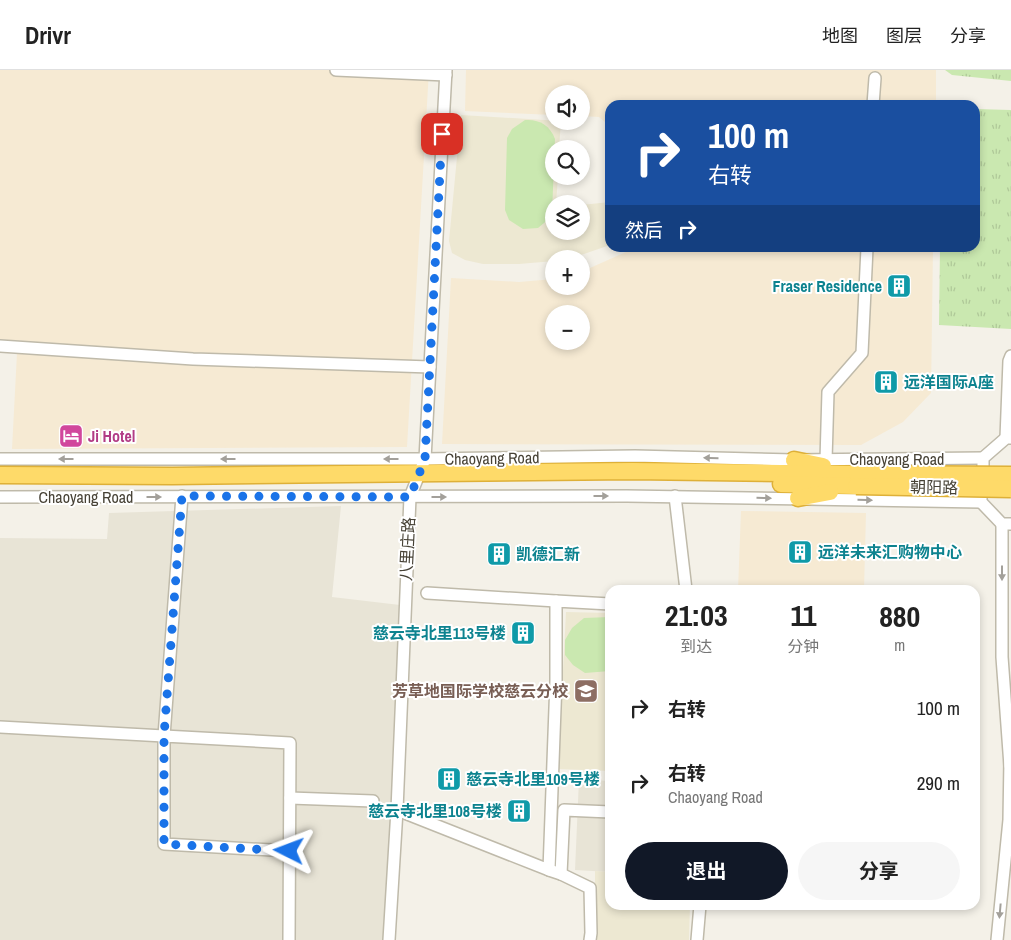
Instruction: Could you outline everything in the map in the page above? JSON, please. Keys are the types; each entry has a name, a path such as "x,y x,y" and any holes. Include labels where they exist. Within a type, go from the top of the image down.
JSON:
{"highway":[{"path":"794,460 857,480"},
{"name":"Chaoyang Road","path":"0,475 857,480"},
{"name":"朝阳路","path":"857,480 1011,475"},
{"name":"Chaoyang Road","path":"0,484 417,478"},
{"path":"798,498 857,480"},
{"name":"朝阳路","path":"857,480 1011,489"}],"street":[{"path":"336,70 446,73"},
{"name":"八里庄路","path":"389,940 417,478 430,367 446,73"},
{"path":"873,100 875,78"},
{"path":"826,460 828,392 862,352 867,252"},
{"path":"0,346 193,359 430,367"},
{"path":"1010,766 1002,657 1007,524 981,502 983,458 1008,438 1009,361 1011,356"},
{"name":"Chaoyang Road","path":"0,497 182,496 417,478 635,456 794,460 983,458"},
{"name":"Chaoyang Road","path":"0,459 417,478 675,496 981,502"},
{"path":"182,496 164,736 164,844 289,851"},
{"path":"675,496 685,585"},
{"path":"426,594 605,604"},
{"path":"549,870 556,681 556,602"},
{"path":"997,940 1008,820 1011,722"},
{"path":"0,727 290,743 289,940"},
{"path":"290,798 373,801"},
{"path":"397,810 561,874 590,888 590,940"},
{"path":"561,874 564,810 605,812"},
{"path":"697,940 700,910"}],"shaded area":[{"path":"0,70 429,70 407,447 12,449 17,353 0,352"},
{"path":"466,70 936,70 936,100 605,100 605,122 599,117 590,116 590,85 545,85 545,115 465,111"},
{"path":"461,115 545,120 545,130 560,130 560,140 545,140 545,185 557,185 557,195 545,195 545,240 590,240 590,204 605,203 605,247 590,252 590,250 545,250 545,262 519,264 483,264 465,260 452,253 449,241"},
{"path":"626,252 933,252 931,393 903,422 861,445 442,444 451,278 519,282 545,280 545,295 590,295 590,268"},
{"path":"341,506 332,597 400,605 387,940 0,940 0,538 107,539 109,513"},
{"path":"741,511 866,513 864,585 738,585"},
{"name":"芳草地国际学校慈云分校","path":"566,612 605,613 605,771 558,769"},
{"path":"579,779 605,781 605,872 575,870"},
{"path":"595,871 605,872 605,910 690,910 689,940 595,940"}],"green space":[{"path":"945,70 1011,70 1011,81 952,75"},
{"path":"980,109 1011,110 1011,329 939,325 940,252 980,252"},
{"path":"525,120 535,121 545,126 545,130 550,130 555,139 545,140 545,185 553,185 553,195 545,195 545,222 538,228 523,229 509,220 505,210 507,138 512,129"},
{"path":"605,617 605,671 585,673 573,665 565,655 565,640 572,628 584,618"}],"place":[{"name":"Fraser Residence","path":"899,286"},
{"name":"远洋国际A座","path":"886,382"},
{"name":"Ji Hotel","path":"71,436"},
{"name":"远洋未来汇购物中心","path":"800,552"},
{"name":"凯德汇新","path":"499,554"},
{"name":"慈云寺北里113号楼","path":"523,633"},
{"name":"芳草地国际学校慈云分校","path":"586,691"},
{"name":"慈云寺北里109号楼","path":"449,779"},
{"name":"慈云寺北里108号楼","path":"519,811"}],"route":[{"path":"289,851 164,844 164,736 182,496 410,497 425,459 442,134"}]}
